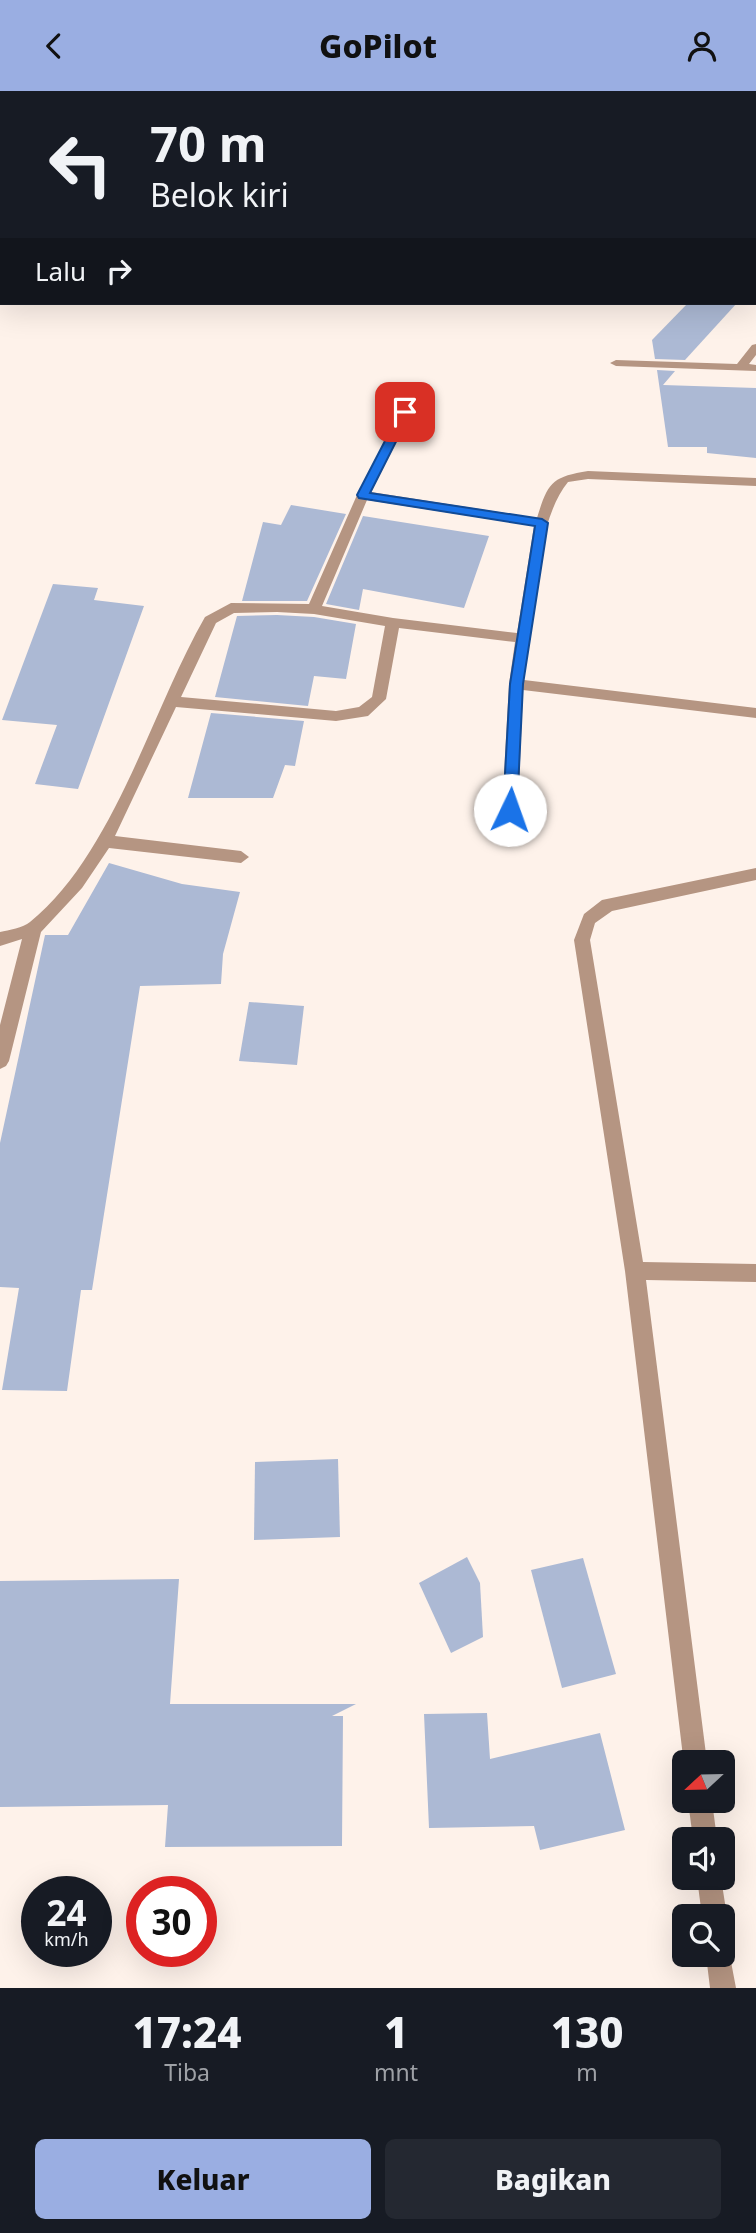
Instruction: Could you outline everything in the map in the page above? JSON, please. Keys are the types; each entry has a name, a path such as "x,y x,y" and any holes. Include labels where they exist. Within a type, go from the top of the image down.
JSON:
{"street":[{"path":"740,368 756,347"},
{"path":"616,363 756,368"},
{"path":"314,609 363,495 416,392"},
{"path":"510,810 516,684 542,523 550,496 558,484 572,476 756,482"},
{"path":"363,495 542,523"},
{"path":"0,1061 6,1010 34,929 76,884 105,841 210,620 219,613 246,606 314,609 523,638"},
{"path":"172,701 337,716 363,712 379,699 393,622"},
{"path":"516,684 756,713"},
{"path":"105,841 241,857"},
{"path":"694,1750 635,1271 582,940 583,927 589,916 608,905 756,874"},
{"path":"0,939 34,929"},
{"path":"635,1271 756,1273"},
{"path":"720,1967 723,1988"}],"building":[{"path":"686,305 735,305 685,360 655,359 652,340"},
{"path":"657,370 675,371 663,385 756,388 756,458 707,453 707,447 668,447"},
{"path":"291,505 346,514 307,601 242,601 263,522 281,525"},
{"path":"363,516 489,536 464,608 363,589 359,610 326,604"},
{"path":"53,584 98,588 94,600 144,606 78,789 35,784 57,725 2,720"},
{"path":"237,616 314,617 356,624 346,679 314,676 308,706 215,697"},
{"path":"211,713 304,721 295,766 285,765 273,798 188,798"},
{"path":"109,863 182,884 240,892 223,954 221,984 140,986 92,1290 81,1290 67,1391 2,1390 19,1288 0,1287 0,1143 45,935 68,935"},
{"path":"249,1002 304,1006 297,1065 239,1061"},
{"path":"338,1459 340,1537 254,1540 255,1462"},
{"path":"467,1557 480,1583 483,1637 451,1653 419,1583"},
{"path":"583,1558 616,1674 562,1688 531,1570"},
{"path":"179,1579 170,1704 356,1704 332,1716 343,1716 342,1846 165,1847 168,1805 0,1807 0,1581"},
{"path":"487,1713 490,1759 600,1733 625,1830 540,1850 534,1826 429,1828 424,1714"}],"route":[{"path":"405,412 363,495 542,523 516,684 510,810"}]}
